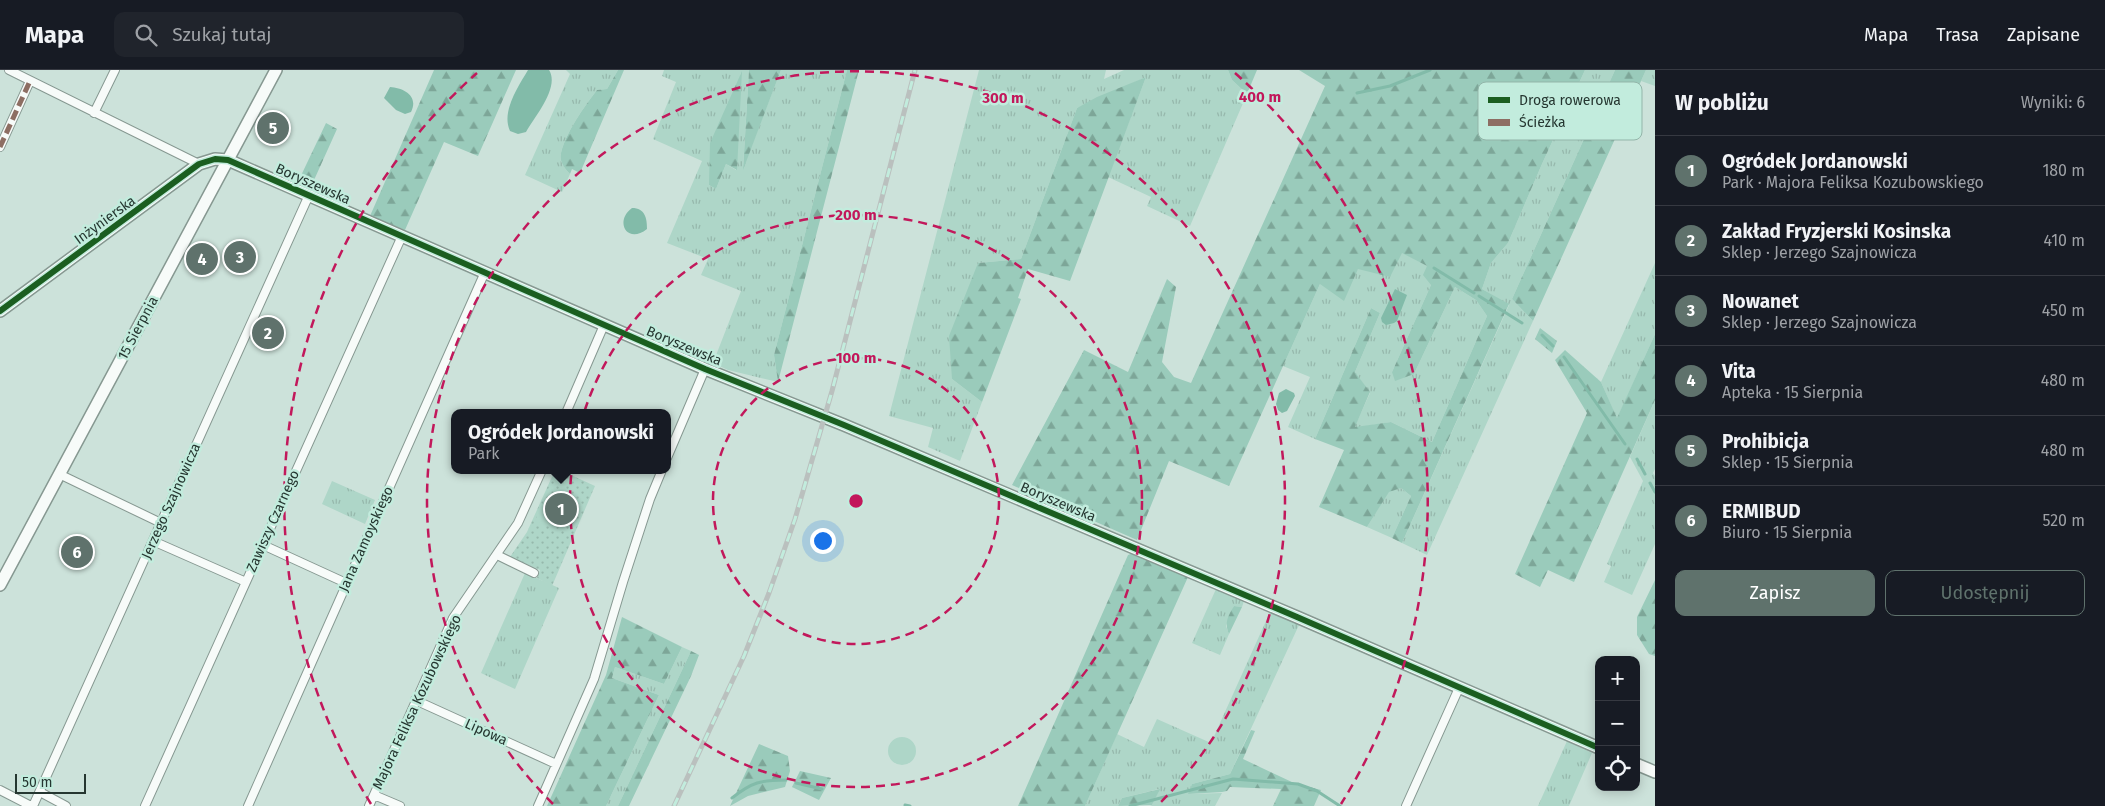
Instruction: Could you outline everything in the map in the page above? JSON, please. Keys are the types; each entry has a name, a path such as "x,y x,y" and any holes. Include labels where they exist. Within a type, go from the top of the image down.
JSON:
{"street":[{"path":"9,70 94,114 199,164"},
{"path":"94,114 115,70"},
{"name":"15 Sierpnia","path":"0,585 276,70"},
{"path":"0,147 30,82"},
{"name":"Inżynierska","path":"0,311 199,164 215,159 228,160"},
{"name":"Boryszewska","path":"228,160 705,369 861,432 1595,746"},
{"name":"Jerzego Szajnowicza","path":"32,806 40,792 309,195"},
{"name":"Zawiszy Czarnego","path":"145,806 402,236"},
{"name":"Jana Zamoyskiego","path":"248,806 485,272"},
{"path":"568,409 604,325"},
{"path":"671,449 705,369"},
{"path":"59,474 161,524"},
{"name":"Majora Feliksa Kozubowskiego","path":"369,806 453,618 518,523 540,474"},
{"path":"538,806 594,679 623,582 650,499 660,474"},
{"path":"153,541 246,582"},
{"path":"263,545 346,583"},
{"path":"497,555 534,574"},
{"path":"1406,806 1459,688"},
{"name":"Lipowa","path":"415,700 556,764"},
{"path":"1640,766 1655,772"},
{"path":"0,790 32,806"},
{"path":"40,792 66,806"},
{"path":"374,795 400,806"}],"green space":[{"path":"434,70 516,70 478,156 444,142 405,230 370,216"},
{"path":"566,70 618,70 607,89 597,90 571,128 563,145 561,162 570,174 562,192 525,175 570,74"},
{"path":"618,70 624,70 580,173 572,169 570,174 561,162 563,145 571,128 597,90 607,89"},
{"path":"664,70 749,70 743,168 781,70 847,70 774,355 778,382 728,370 713,363 741,291 701,275 708,259 667,243 702,161 653,139 676,82 662,76","holes":["741,73 736,170 726,164 716,189 709,185"]},
{"path":"749,70 781,70 743,170"},
{"path":"847,70 859,70 778,382 774,355"},
{"path":"979,70 1106,70 1104,79 1124,70 1228,70 1232,80 1247,94 1190,226 1147,206 1151,197 1108,177 1146,77 1077,108 1021,259 978,263 952,379 982,402 960,461 928,447 933,428 889,416"},
{"path":"1228,70 1257,70 1247,94 1232,80"},
{"path":"1299,70 1585,70 1580,82 1478,82 1478,140 1553,140 1508,243 1491,263 1482,289 1509,304 1402,543 1392,538 1411,496 1401,488 1389,492 1367,527 1319,507 1344,450 1315,439 1371,308 1380,313 1355,372 1370,392 1355,427 1391,422 1432,442 1487,316 1476,300 1455,287 1414,374 1395,381 1392,372 1431,285 1423,275 1427,266 1402,253 1390,277 1358,269 1344,301 1320,284 1229,486 1169,461 1137,540 1012,485 1084,350 1128,372 1167,279 1176,287 1162,362 1174,377 1191,383 1325,86"},
{"path":"1585,70 1615,70 1610,82 1580,82"},
{"path":"1615,70 1646,70 1641,82 1610,82"},
{"path":"1646,70 1655,70 1655,86 1641,81"},
{"path":"742,71 737,170 726,164 716,189 709,185 710,143"},
{"path":"1146,77 1070,281 1028,269 1018,298 1021,299 982,402 952,379 949,336 978,263 1021,259 1077,108 1097,97"},
{"path":"326,123 337,129 310,189 297,184"},
{"path":"1553,140 1584,140 1512,299 1533,321 1427,555 1402,543 1509,305 1482,289 1491,263 1508,243"},
{"path":"1584,140 1614,140 1533,321 1512,299"},
{"path":"1402,252 1427,266 1431,285 1392,372 1414,374 1455,287 1476,300 1487,316 1432,442 1391,422 1354,428 1370,393 1355,372 1380,313 1371,308 1315,439 1288,427 1310,377 1283,366 1320,284"},
{"path":"1655,263 1655,334 1617,419 1601,382"},
{"path":"1540,328 1557,341 1552,353 1535,339"},
{"path":"1655,334 1655,400 1574,582 1548,570 1540,587 1515,574 1587,413 1555,360 1565,350 1601,382 1617,418"},
{"path":"1655,400 1655,469 1653,473 1655,476 1655,544 1632,595 1604,582 1611,566 1607,564 1643,481 1630,457"},
{"path":"553,474 569,474 595,486 552,586 537,578 540,570 510,557 527,532"},
{"path":"332,481 375,500 365,524 322,504"},
{"path":"1401,488 1411,496 1392,538 1367,527 1389,491"},
{"path":"545,498 556,503 546,526 535,521"},
{"path":"1133,553 1188,577 1085,806 1018,806 1128,555"},
{"path":"525,573 559,588 515,689 481,673"},
{"path":"1655,580 1655,656 1649,654 1637,635 1637,617"},
{"path":"1216,589 1244,601 1242,607 1234,606 1226,626 1229,634 1220,655 1192,643"},
{"path":"1234,606 1242,607 1229,634 1227,620"},
{"path":"1270,612 1299,625 1230,774 1192,784 1189,794 1222,793 1215,806 1150,806 1159,789 1122,798 1118,806 1085,806 1117,734 1144,747 1157,719 1211,743"},
{"path":"622,617 682,647 664,684 615,667 612,678 659,695 606,806 547,806 606,675"},
{"path":"682,647 691,651 618,806 606,806 659,695 612,678 615,667 664,684"},
{"path":"691,651 699,655 691,676 629,806 618,806"},
{"path":"1251,730 1255,731 1243,759 1294,783 1321,790 1314,806 1273,806 1281,789 1230,787 1227,791 1222,792 1188,794 1192,784 1230,774"},
{"path":"902,737 912,741 916,751 912,761 902,765 892,761 888,751 892,741"},
{"path":"1567,741 1592,753 1569,806 1538,806"},
{"path":"759,744 788,756 790,771 785,787 748,796 730,806"},
{"path":"800,771 831,778 819,800 792,787"},
{"path":"1160,789 1152,805 1118,806 1122,798"}],"shaded area":[{"path":"528,70 549,70 552,77 551,85 545,101 526,132 518,134 510,131 508,124 509,108"},
{"path":"390,87 405,91 412,97 413,106 411,112 405,114 396,110 384,98"},
{"path":"632,208 640,210 646,218 647,229 640,233 629,233 625,229 624,219"},
{"path":"1395,289 1407,295 1397,321 1386,325 1382,322 1381,318"},
{"path":"1286,389 1294,393 1295,396 1287,411 1282,413 1278,410 1276,404 1279,393"}],"waterway":[{"path":"1357,93 1390,86 1430,70"},
{"path":"1434,268 1474,293"},
{"path":"1479,296 1522,323"},
{"path":"1542,335 1553,346"},
{"path":"1564,357 1625,444"},
{"path":"1637,459 1645,474"},
{"path":"1650,483 1655,492"},
{"path":"1130,806 1233,779 1298,784 1317,791 1340,806"},
{"path":"732,798 751,785 786,780"},
{"path":"796,783 822,789"},
{"path":"905,805 910,806"}],"railway":[{"path":"674,806 744,656 795,519 832,391 915,70"}],"marked path":[{"path":"0,147 30,81"}],"cycle path":[{"path":"0,311 199,164 215,159 228,160 705,369 844,425 1297,617 1595,746"}],"place":[{"name":"Prohibicja","path":"273,128"},
{"name":"Nowanet","path":"240,257"},
{"name":"Vita","path":"202,259"},
{"name":"Zakład Fryzjerski Kosinska","path":"268,333"},
{"name":"Ogródek Jordanowski","path":"561,509"},
{"name":"ERMIBUD","path":"77,552"}]}
